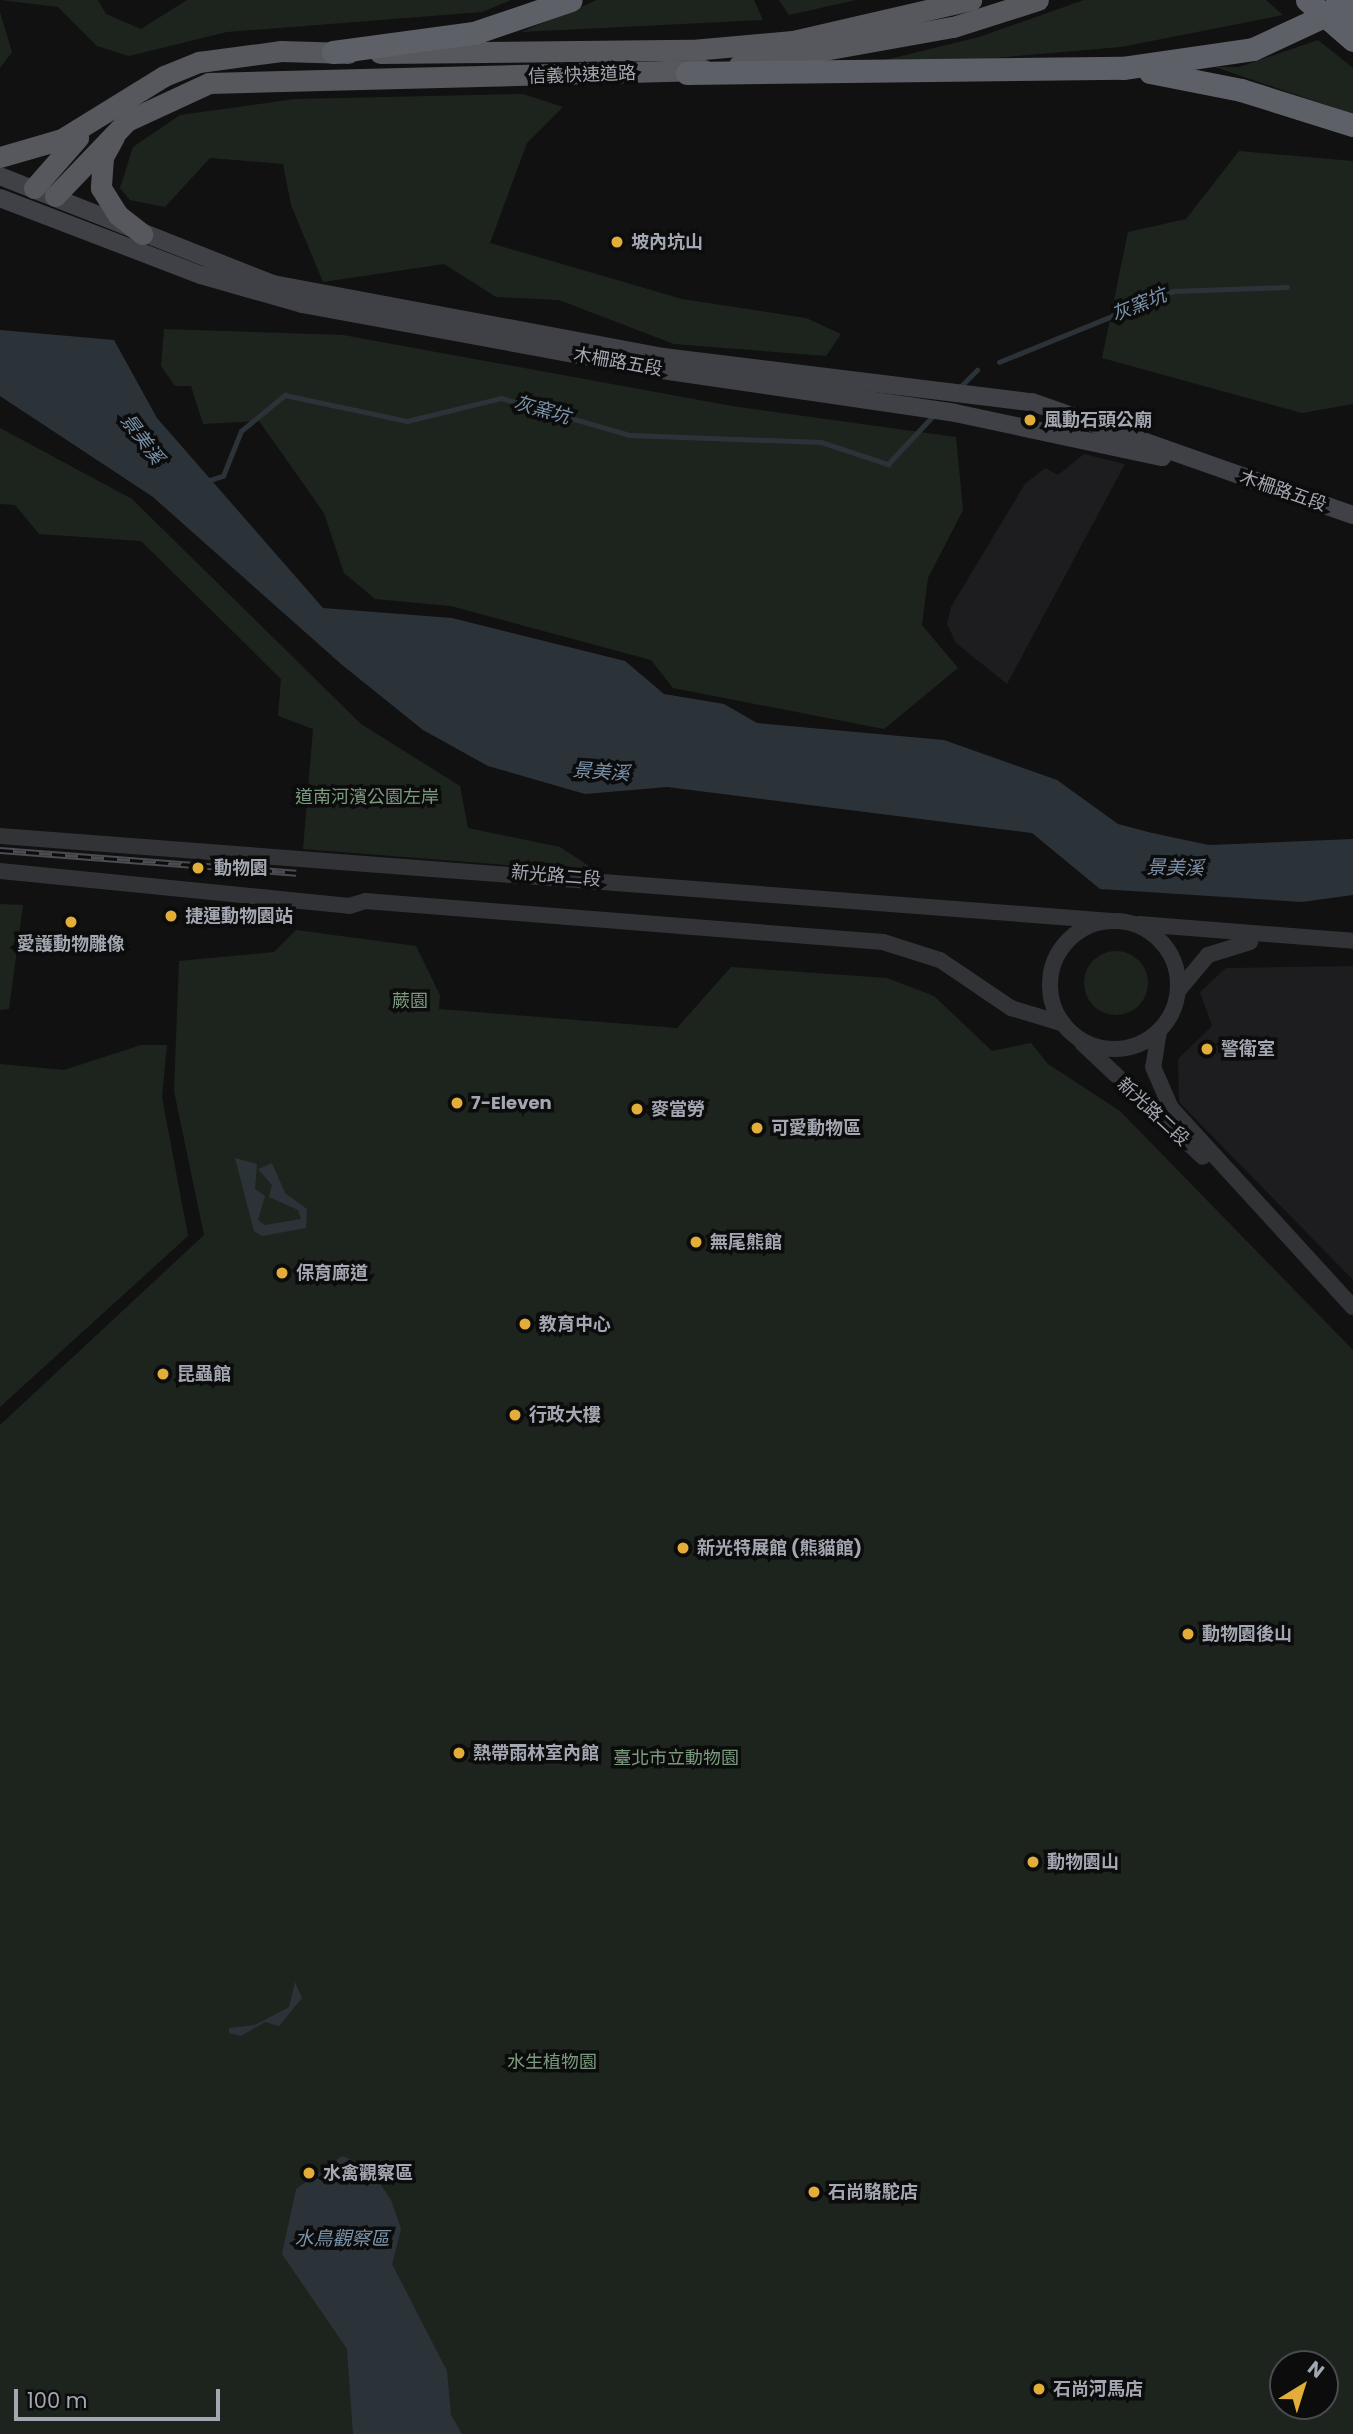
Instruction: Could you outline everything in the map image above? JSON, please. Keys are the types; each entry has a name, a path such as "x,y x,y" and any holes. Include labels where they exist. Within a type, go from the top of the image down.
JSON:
{"highway":[{"path":"333,52 474,33 551,12 571,0"},
{"name":"信義快速道路","path":"122,113 199,62 281,51 692,50 793,41 971,0"},
{"name":"信義快速道路","path":"122,113 209,83 257,79 687,73 953,27 1038,0"},
{"path":"1307,0 1353,40"},
{"path":"1337,0 1353,14"},
{"path":"687,73 1123,68 1253,49 1353,1"},
{"path":"1123,68 1241,90 1353,125"},
{"path":"0,158 62,139 122,113"},
{"path":"34,188 65,149 122,113"},
{"path":"55,196 122,113"},
{"path":"122,113 103,157 101,188 118,215 142,234"}],"main road":[{"name":"木柵路五段","path":"0,176 55,196 214,265 305,291 663,357 1011,399 1073,414 1213,468 1353,515"},
{"path":"34,188 34,210"},
{"path":"34,210 55,196"},
{"name":"木柵路五段","path":"0,198 201,275 302,304 1057,435 1213,468"},
{"path":"1057,435 1073,414"}],"street":[{"name":"新光路二段","path":"0,836 1120,922 1274,939 1352,941"},
{"name":"新光路二段","path":"0,871 349,906 365,901 883,942 940,960 1011,1008 1069,1029 1157,1119 1237,1186"},
{"path":"1120,922 1166,947 1178,991 1158,1031 1117,1049 1069,1029 1052,999 1057,958 1073,936 1120,922"},
{"name":"新光路二段","path":"1178,991 1208,955 1274,939"},
{"name":"新光路二段","path":"1158,1031 1153,1056 1160,1089 1237,1186 1353,1307"}],"shaded area":[{"path":"1084,454 1125,464 1007,684 956,643 947,624 951,607 1025,484 1045,468 1058,475"},
{"path":"1353,966 1353,1280 1179,1102 1178,1059 1212,1026 1200,992 1226,968"}],"green space":[{"path":"1,0 98,0 106,14 141,29 187,0 511,0 482,12 227,32 129,56 97,46 58,7"},
{"path":"597,0 754,0 763,20 521,32"},
{"path":"779,0 856,0 789,15"},
{"path":"1084,0 1266,0 1283,15 1121,47 948,62 885,60 979,37"},
{"path":"0,12 12,52 0,68"},
{"path":"1318,40 1353,68 1353,114 1215,67 1239,67"},
{"path":"523,94 563,107 527,143 490,243 682,299 806,318 841,334 826,356 674,344 559,300 496,297 444,264 323,282 291,205 283,164 210,158 165,207 130,200 120,188 133,147 180,115 295,99"},
{"path":"1239,151 1353,161 1353,404 1302,413 1102,358 1128,232 1186,219"},
{"path":"164,329 343,335 732,406 956,437 963,510 928,578 922,625 958,668 884,729 673,688 651,660 451,606 375,599 344,573 324,513 259,421 203,424 191,386 175,386 161,366"},
{"name":"道南河濱公園左岸","path":"0,428 132,499 361,724 460,786 468,828 560,847 598,872 303,849 313,729 278,716 281,679 141,541 39,534 15,505 0,504"},
{"path":"0,904 23,905 9,1009 0,1010"},
{"name":"臺北市立動物園","path":"296,930 416,946 440,995 439,1009 677,1028 731,967 887,978 934,996 992,1051 1031,1043 1048,1064 1120,1111 1353,1350 1353,2434 0,2434 0,1425 204,1235 174,1091 179,961 274,952"},
{"path":"1116,951 1134,957 1142,965 1148,983 1142,1001 1134,1009 1116,1015 1098,1009 1090,1001 1084,983 1090,965 1098,957"},
{"path":"141,1045 167,1045 162,1097 188,1236 0,1407 0,1064 64,1070"}],"water":[{"name":"景美溪","path":"0,330 114,340 157,418 323,608 452,618 625,661 664,694 724,704 757,723 944,740 1057,780 1118,824 1152,833 1209,845 1353,839 1353,895 1302,902 1100,889 1032,833 667,787 585,794 488,766 423,730 341,664 153,497 0,396"},
{"path":"235,1158 257,1164 255,1189 265,1196 258,1220 265,1225 301,1219 298,1210 269,1197 272,1185 258,1169 272,1163 285,1193 307,1209 306,1228 262,1236 254,1231"},
{"path":"295,1982 302,1998 279,2026 265,2022 241,2036 229,2033 229,2028 255,2025 289,2007"},
{"name":"水鳥觀察區","path":"342,2156 369,2167 391,2200 401,2229 392,2264 447,2371 451,2415 462,2434 353,2434 347,2349 282,2254 296,2189"}],"waterway":[{"name":"灰窯坑","path":"999,362 1174,291 1287,287"},
{"name":"灰窯坑","path":"958,389 977,370"},
{"name":"灰窯坑","path":"204,482 223,476 241,431 285,395 407,421 501,398 630,435 821,442 888,464 932,417"}],"railway":[{"path":"0,850 296,873"}],"place":[{"name":"坡內坑山","path":"617,242"},
{"name":"風動石頭公廟","path":"1030,420"},
{"name":"動物園","path":"198,868"},
{"name":"捷運動物園站","path":"171,916"},
{"name":"愛護動物雕像","path":"71,922"},
{"name":"警衛室","path":"1207,1049"},
{"name":"7-Eleven","path":"457,1103"},
{"name":"麥當勞","path":"637,1109"},
{"name":"可愛動物區","path":"757,1128"},
{"name":"無尾熊館","path":"696,1242"},
{"name":"保育廊道","path":"282,1273"},
{"name":"教育中心","path":"525,1324"},
{"name":"昆蟲館","path":"163,1374"},
{"name":"行政大樓","path":"515,1415"},
{"name":"新光特展館 (熊貓館)","path":"683,1548"},
{"name":"動物園後山","path":"1188,1634"},
{"name":"熱帶雨林室內館","path":"459,1753"},
{"name":"動物園山","path":"1033,1862"},
{"name":"水禽觀察區","path":"309,2173"},
{"name":"石尚駱駝店","path":"814,2192"},
{"name":"石尚河馬店","path":"1039,2389"}],"park label":[{"name":"蕨園","path":"410,1001"},
{"name":"水生植物園","path":"552,2062"}]}
